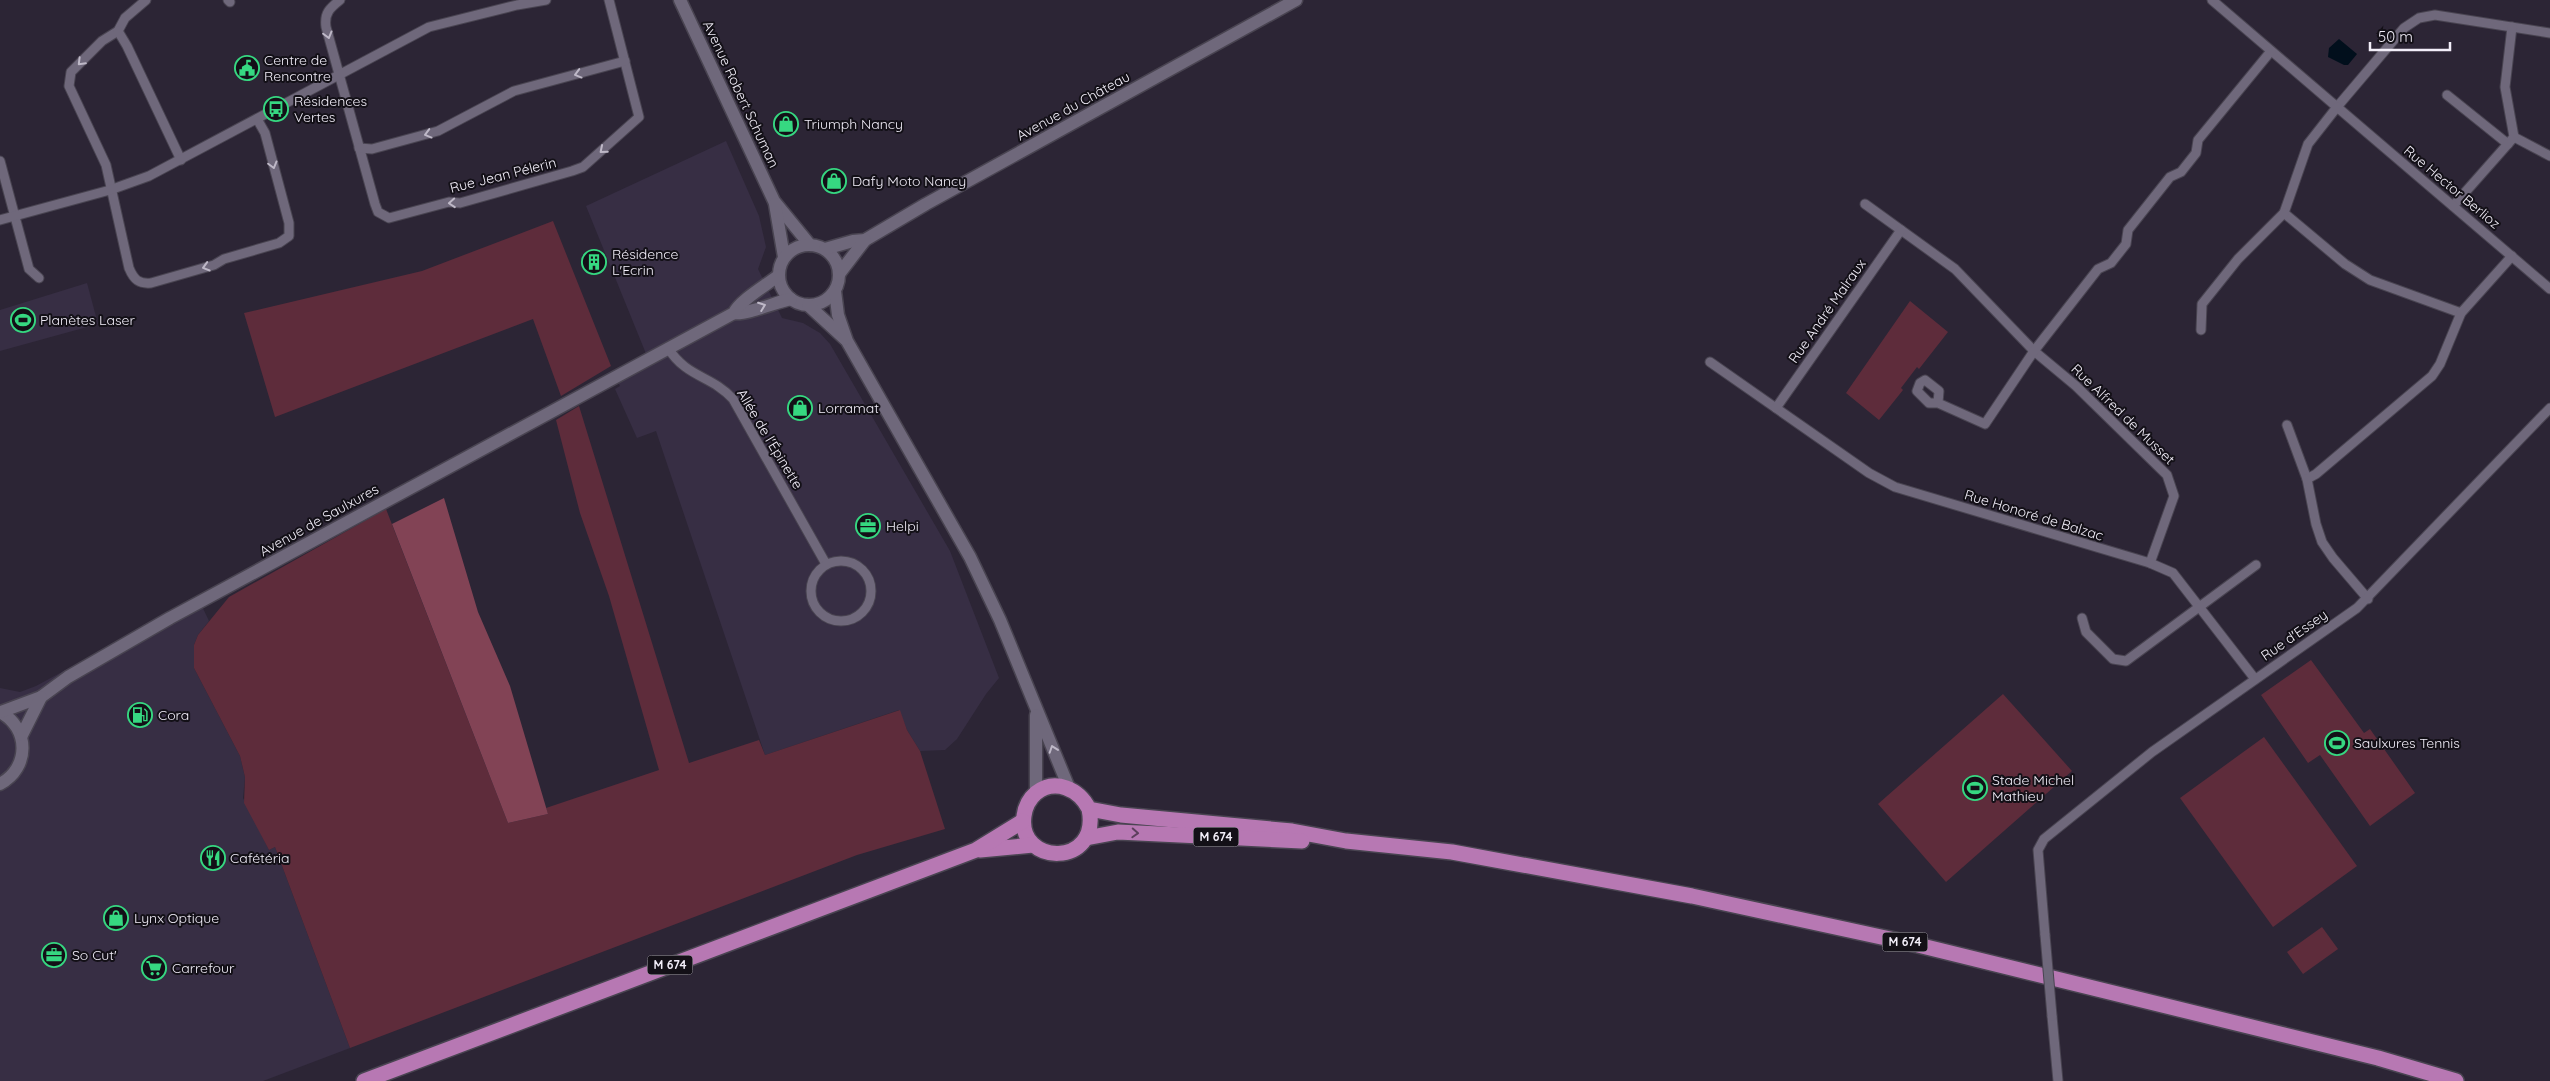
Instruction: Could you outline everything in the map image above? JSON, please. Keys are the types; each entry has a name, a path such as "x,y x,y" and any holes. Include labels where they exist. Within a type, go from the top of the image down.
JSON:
{"main road":[{"name":"Avenue Robert Schuman","path":"680,0 774,202 784,257"},
{"name":"Avenue du Château","path":"839,274 865,240 942,195 1296,0"},
{"name":"Avenue Robert Schuman","path":"774,202 810,245"},
{"name":"Avenue du Château","path":"825,249 853,241 865,240"},
{"path":"734,313 737,306 762,290 779,275 784,257 791,250 810,245 825,249 833,256 839,274 835,291 838,315 847,340 970,557 1003,628 1035,710 1069,788"},
{"path":"779,275 785,293 791,299 808,305 847,340"},
{"path":"808,305 826,300 835,291"},
{"path":"668,348 734,313 743,314 769,304 791,299"},
{"name":"Avenue de Saulxures","path":"41,697 68,678 170,618 668,348"},
{"path":"0,712 41,697"},
{"path":"22,735 41,697"},
{"path":"1035,710 1036,793"},
{"path":"0,712 14,722 22,735 23,752 21,762 15,772 0,784"},
{"path":"1058,786 1069,788 1085,800 1089,809 1091,819 1086,838 1078,847 1068,853 1044,852 1033,845 1028,838 1023,821 1029,801 1036,793 1046,788 1058,786"},
{"name":"M 674","path":"1089,809 1121,815 1292,831 1346,841 1452,852 1520,863 1834,926 2322,1044 2456,1081"},
{"name":"M 674","path":"364,1081 976,850 1023,821"},
{"name":"M 674","path":"1086,838 1118,832 1291,841 1346,841"},
{"name":"M 674","path":"976,850 1033,845"}],"street":[{"path":"146,0 125,18 118,31 102,41 71,72 69,78 69,86 106,165 110,190 132,277 143,284 214,265 224,259 279,243 289,236 289,224 265,133 257,119"},
{"name":"Rue Jean Pélerin","path":"340,0 328,10 325,19 338,75 378,212 388,218 449,202 460,203 583,167 639,117 608,0"},
{"path":"0,220 110,190 149,176 429,27 517,5 546,0"},
{"name":"Rue Hector Berlioz","path":"2212,0 2550,289"},
{"path":"2201,330 2202,304 2238,259 2284,213 2308,144 2336,107 2404,28 2419,18 2435,15 2550,33"},
{"path":"2453,206 2511,140 2505,87 2512,27"},
{"path":"118,31 127,46 181,160"},
{"path":"1938,403 1985,424 2034,351 2098,269 2111,263 2126,244 2128,230 2170,177 2181,172 2196,153 2198,140 2270,51"},
{"path":"359,148 372,149 438,131 514,91 624,61"},
{"path":"2447,95 2511,140 2550,156"},
{"path":"0,161 29,269 39,278"},
{"name":"Rue Alfred de Musset","path":"1865,204 1955,269 2034,351 2076,386 2167,475 2174,496 2150,563"},
{"path":"2284,213 2345,264 2370,280 2461,313"},
{"name":"Rue André Malraux","path":"1776,408 1901,230"},
{"path":"2307,479 2316,474 2432,376 2440,364 2461,313 2512,256"},
{"name":"Allée de l'Épinette","path":"668,348 684,368 717,385 733,399 826,564"},
{"name":"Rue Honoré de Balzac","path":"1710,362 1869,473 1895,487 2150,563 2173,573 2255,679"},
{"name":"Rue d'Essey","path":"2058,1081 2038,850 2044,839 2152,752 2368,599 2550,408"},
{"path":"2287,425 2307,479 2316,524 2322,542 2368,599"},
{"path":"834,561 850,562 864,571 868,578 870,586 869,602 865,609 852,619 836,620 828,618 821,613 812,600 811,583 814,576 826,564 834,561"},
{"path":"2082,618 2086,632 2113,659 2126,661 2256,565"}],"shaded area":[{"path":"726,141 759,216 766,247 758,269 782,318 803,323 820,333 830,344 950,551 999,678 986,694 957,739 945,750 920,751 907,730 899,710 765,755 656,431 637,438 615,389 620,386 618,382 651,366 586,206"},
{"path":"553,221 611,366 561,396 533,319 275,417 244,313 422,271"},
{"path":"87,283 98,324 0,351 0,310"},
{"path":"1910,301 1948,332 1919,369 1917,367 1901,388 1903,390 1879,420 1846,393"},
{"path":"579,406 689,763 759,740 765,755 900,710 907,730 920,751 945,829 857,855 350,1048 275,847 269,850 244,803 245,777 240,756 194,668 194,645 198,635 229,597 386,509 508,823 548,814 546,808 659,770 609,596 580,513 556,420"},
{"path":"444,498 478,612 510,686 548,814 508,823 392,524"},
{"path":"198,598 209,621 198,635 194,645 194,668 240,756 245,777 243,798 269,850 275,847 350,1048 263,1081 0,1081 0,688 20,692 36,686"},
{"name":"Saulxures Tennis","path":"2311,660 2364,733 2370,729 2415,793 2370,826 2320,755 2308,763 2261,695"},
{"name":"Stade Michel Mathieu","path":"2003,694 2072,771 1946,882 1878,804"},
{"path":"2264,737 2357,866 2273,927 2180,798"},
{"path":"2322,927 2338,949 2303,974 2287,952"}],"water":[{"path":"2339,39 2357,54 2348,65 2328,57 2329,48"}],"place":[{"name":"Centre de Rencontre","path":"247,68"},
{"name":"Résidences Vertes","path":"276,109"},
{"name":"Triumph Nancy","path":"786,124"},
{"name":"Dafy Moto Nancy","path":"834,181"},
{"name":"Résidence L'Ecrin","path":"594,262"},
{"name":"Planètes Laser","path":"23,320"},
{"name":"Lorramat","path":"800,408"},
{"name":"Helpi","path":"868,526"},
{"name":"Cora","path":"140,715"},
{"name":"Saulxures Tennis","path":"2337,743"},
{"name":"Stade Michel Mathieu","path":"1975,788"},
{"name":"Cafétéria","path":"213,858"},
{"name":"Lynx Optique","path":"116,918"},
{"name":"So Cut'","path":"54,955"},
{"name":"Carrefour","path":"154,968"}]}
